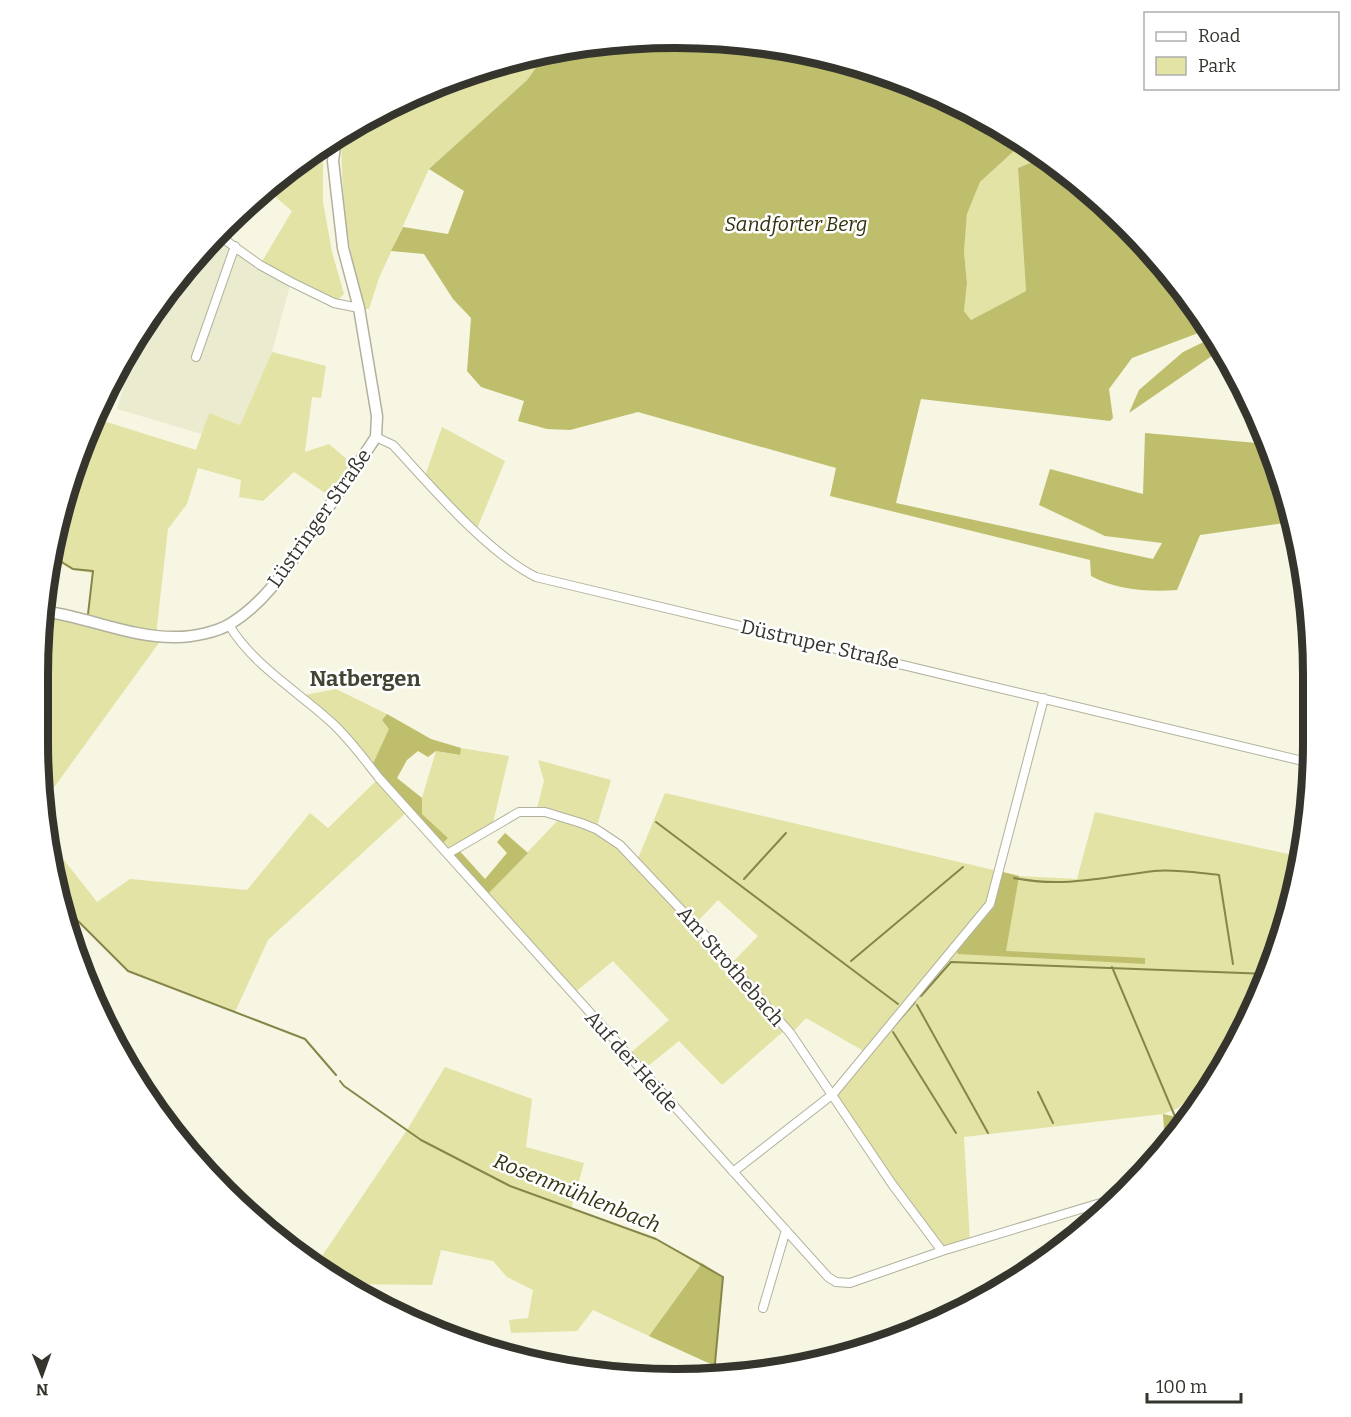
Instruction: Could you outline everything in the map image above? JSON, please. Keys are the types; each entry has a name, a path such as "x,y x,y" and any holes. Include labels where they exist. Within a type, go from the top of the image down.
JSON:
{"street":[{"name":"Lüstringer Straße","path":"51,612 135,632 177,637 204,633 229,625 257,603 280,579 376,437 377,416 359,308 343,248 333,161 335,149"},
{"path":"225,240 260,265 334,303 359,308"},
{"path":"196,357 235,246"},
{"name":"Düstruper Straße","path":"376,437 393,445 476,531 519,568 536,577 1303,761"},
{"name":"Auf der Heide","path":"229,625 250,654 332,723 828,1277 837,1282 850,1283 942,1251 1099,1203"},
{"path":"734,1172 833,1094 990,904 1044,698"},
{"name":"Am Strothebach","path":"449,853 519,812 545,812 596,829 620,844 704,934 791,1034 892,1184 942,1251"},
{"path":"763,1308 786,1230"}],"shaded area":[{"path":"225,240 291,282 272,352 240,425 209,413 202,434 117,409 130,367 154,327 178,294"}],"green space":[{"name":"Sandforter Berg","path":"676,48 757,53 838,69 877,81 916,96 989,132 1012,147 1014,151 980,182 967,214 964,252 967,283 964,311 971,320 1026,291 1018,168 1034,161 1089,204 1119,232 1173,294 1200,332 1132,358 1109,389 1113,418 1110,421 921,399 896,503 1153,559 1162,543 1105,536 1039,505 1050,469 1143,494 1145,433 1258,443 1284,523 1200,535 1177,590 1133,589 1101,581 1091,576 1090,560 830,496 836,468 638,412 570,430 547,429 518,421 524,401 481,387 467,371 471,318 453,299 424,254 391,251 403,227 448,234 464,191 429,169 527,80 539,63 594,53"},
{"path":"539,63 527,80 429,169 379,278 369,309 363,309 363,300 352,259 342,177 341,145 362,132 435,96 474,81"},
{"path":"1012,147 1034,161 1018,168 1026,291 971,320 964,311 967,283 964,252 967,214 980,182 1014,151"},
{"path":"323,157 323,202 332,252 344,294 334,303 260,265 292,211 273,195"},
{"path":"1206,341 1214,354 1129,413 1139,390 1183,352"},
{"path":"272,352 326,366 321,398 312,397 305,452 329,444 356,467 334,499 294,472 263,501 239,497 241,480 198,468 187,504 168,529 156,635 94,622 88,612 92,573 72,570 58,562 69,513 81,474 103,421 196,450 209,413 240,425"},
{"path":"442,427 505,461 476,531 424,479"},
{"path":"51,618 161,640 50,793 48,676"},
{"path":"336,689 387,714 382,720 390,729 371,768 357,750 300,696"},
{"path":"387,714 431,739 461,748 460,755 436,751 428,757 418,751 407,760 397,778 422,798 422,814 448,838 441,845 371,768 389,729 382,720"},
{"path":"461,748 509,756 492,827 449,853 441,845 448,838 422,814 422,798 436,751 459,755"},
{"path":"538,760 611,780 596,829 637,861 665,793 1019,876 1077,879 1095,812 1293,855 1282,904 1255,982 1219,1055 1197,1090 1178,1108 1163,1114 964,1137 970,1242 942,1251 833,1094 867,1053 806,1018 791,1034 786,1029 722,1085 679,1041 642,1071 628,1055 669,1020 613,961 573,994 486,896 561,817 536,812 544,781","holes":["718,900 758,936 731,964 695,924"]},
{"path":"379,778 409,810 268,940 235,1012 128,971 73,916 58,852 97,902 130,879 247,890 310,813 328,828"},
{"path":"505,833 528,853 486,896 449,853 457,848 485,879 507,853 497,842"},
{"path":"1003,872 1019,876 1006,951 1145,958 1145,964 958,954 957,951 994,907"},
{"path":"445,1067 532,1099 526,1147 584,1163 571,1209 656,1239 702,1263 649,1336 593,1310 577,1331 511,1333 509,1320 528,1318 533,1290 507,1277 493,1261 441,1250 432,1285 361,1284 321,1258 407,1130"},
{"path":"1163,1114 1177,1117 1173,1123 1164,1134"},
{"path":"702,1263 723,1277 715,1366 649,1336"}],"waterway":[{"path":"59,560 73,569 93,571 88,614"},
{"path":"656,822 898,1004"},
{"path":"744,879 786,833"},
{"path":"851,961 963,867"},
{"path":"1014,878 1067,882 1154,871 1219,875 1233,964"},
{"name":"Rosenmühlenbach","path":"73,916 128,971 305,1039 336,1075"},
{"path":"921,996 951,962 1258,974"},
{"path":"1112,967 1176,1119"},
{"path":"887,1034 915,1002"},
{"path":"917,1005 988,1133"},
{"path":"893,1032 956,1133"},
{"name":"Rosenmühlenbach","path":"340,1081 421,1140 510,1186 656,1239 723,1277 715,1368"},
{"path":"1038,1092 1053,1123"}],"district":[{"name":"Natbergen","path":"365,678"}]}
